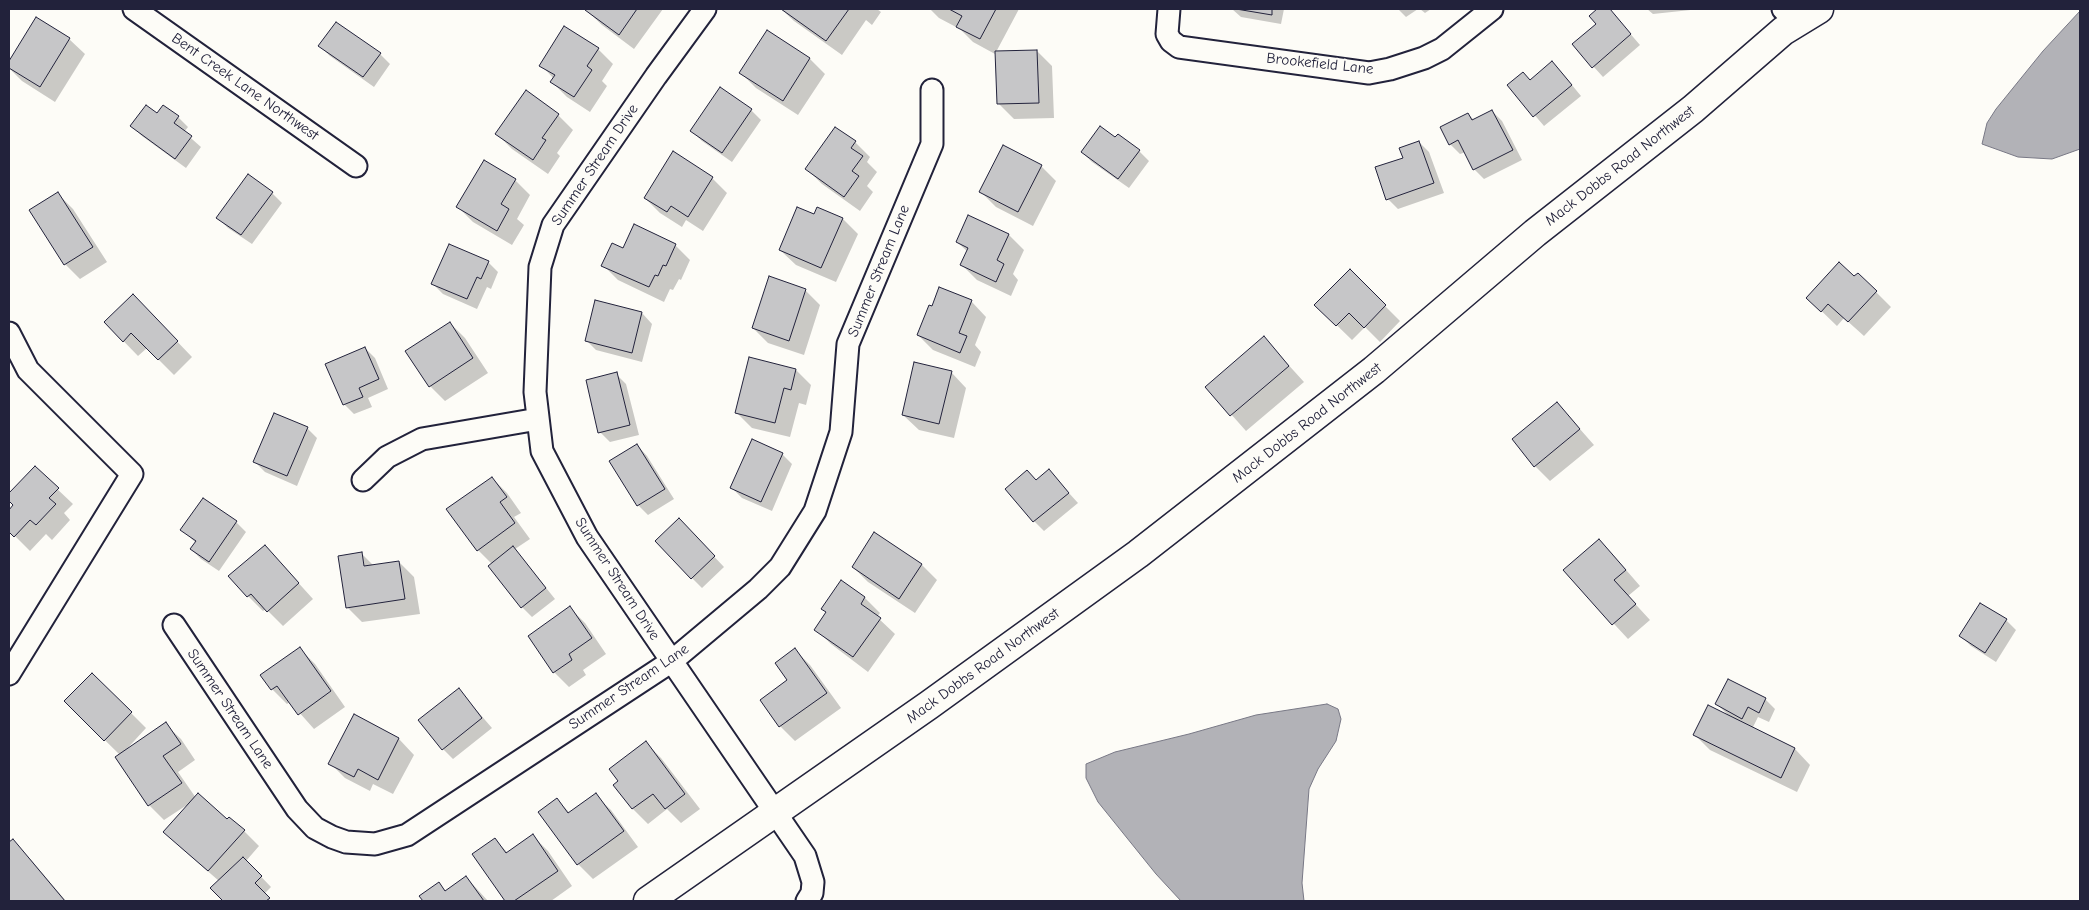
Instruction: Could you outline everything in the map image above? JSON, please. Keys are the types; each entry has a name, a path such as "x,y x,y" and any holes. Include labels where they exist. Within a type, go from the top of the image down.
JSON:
{"street":[{"name":"Bent Creek Lane Northwest","path":"134,9 356,166"},
{"name":"Summer Stream Drive","path":"705,9 656,76 553,225 540,267 535,392 538,419 542,451 587,537 805,856 813,882 812,893 808,901"},
{"name":"Brookefield Lane","path":"1168,9 1167,34 1171,41 1179,47 1369,72 1390,70 1424,58 1449,43 1492,9"},
{"name":"Mack Dobbs Road Northwest","path":"648,901 929,705 1138,554 1258,462 1374,370 1572,202 1693,108 1783,31 1797,12"},
{"name":"Summer Stream Lane","path":"174,625 297,809 314,828 346,842 356,843 375,844 407,835 672,661 758,590 780,567 816,511 841,432 848,344 932,144 932,90"},
{"path":"9,333 28,370 132,474 9,674"},
{"path":"363,480 387,457 422,439 538,419"}],"shaded area":[{"path":"2080,11 2080,149 2052,159 2018,157 1982,144 1987,123 1996,109 2043,51"},
{"path":"1327,704 1338,709 1341,719 1336,741 1318,769 1309,789 1302,883 1304,901 1181,901 1156,874 1098,802 1086,778 1086,764 1115,752 1256,715"}],"building":[{"path":"586,9 637,9 619,35"},
{"path":"781,9 849,9 826,41"},
{"path":"949,9 996,9 980,39 956,27 962,16"},
{"path":"1236,9 1272,9 1272,15"},
{"path":"1597,9 1610,9 1631,34 1592,68 1572,44 1596,24 1589,16"},
{"path":"36,17 70,38 40,87 9,68 9,61"},
{"path":"336,22 381,53 363,77 318,46"},
{"path":"564,26 599,48 587,66 592,70 574,97 550,82 555,75 539,66"},
{"path":"767,30 810,58 783,101 739,73"},
{"path":"1037,50 1039,103 997,104 995,51"},
{"path":"1552,61 1572,85 1533,117 1507,85 1523,72 1530,80"},
{"path":"720,87 752,109 722,153 690,131"},
{"path":"526,90 559,114 542,138 546,140 533,160 495,134"},
{"path":"146,105 157,113 163,105 179,116 174,123 192,136 175,159 130,126"},
{"path":"1492,110 1513,150 1473,170 1458,140 1449,145 1440,127 1468,113 1472,120"},
{"path":"1100,126 1115,137 1118,134 1140,150 1118,179 1081,152"},
{"path":"835,127 856,141 851,148 863,156 852,171 859,176 844,197 805,169"},
{"path":"1419,141 1434,183 1386,200 1375,167 1403,158 1399,148"},
{"path":"1003,145 1042,165 1018,212 979,192"},
{"path":"673,151 713,177 688,217 671,206 667,212 644,198"},
{"path":"484,160 516,179 501,204 509,209 497,231 456,207"},
{"path":"248,174 273,192 241,235 216,218"},
{"path":"58,192 93,247 64,265 29,210"},
{"path":"797,207 814,214 817,207 843,218 821,268 779,250"},
{"path":"968,215 1009,234 997,260 1004,264 996,282 960,265 968,248 956,242"},
{"path":"634,224 676,244 666,266 663,265 658,276 655,275 649,287 601,266 612,243 623,248"},
{"path":"449,244 489,261 481,279 477,277 467,299 431,284"},
{"path":"1839,262 1854,276 1858,273 1877,291 1848,322 1828,304 1821,312 1806,298"},
{"path":"1350,269 1386,305 1364,328 1349,313 1336,326 1314,305"},
{"path":"769,276 806,289 789,341 752,328"},
{"path":"939,287 972,300 959,333 967,336 960,353 917,335 929,305 932,306"},
{"path":"133,294 178,341 158,360 131,333 123,342 104,322"},
{"path":"595,300 642,312 632,353 585,341"},
{"path":"450,322 473,358 429,387 405,351"},
{"path":"1264,336 1289,366 1230,416 1205,387"},
{"path":"365,347 379,379 359,388 363,397 343,405 325,364"},
{"path":"749,357 796,369 791,390 784,388 775,423 735,413"},
{"path":"914,362 952,371 939,424 902,415"},
{"path":"617,372 630,425 598,433 586,380"},
{"path":"1557,402 1580,429 1534,467 1512,439"},
{"path":"274,413 308,427 287,476 253,462"},
{"path":"752,439 783,453 761,502 730,488"},
{"path":"637,444 665,489 637,506 609,461"},
{"path":"35,466 59,488 49,498 56,504 36,525 30,520 14,537 9,532 9,510 13,505 9,501 9,493"},
{"path":"1049,469 1069,493 1033,522 1005,489 1027,470 1036,480"},
{"path":"492,477 507,497 500,502 515,523 477,551 446,509"},
{"path":"203,498 237,521 209,562 190,549 196,541 180,530"},
{"path":"679,518 715,556 691,579 655,541"},
{"path":"874,532 922,564 899,599 852,567"},
{"path":"1599,539 1626,570 1614,580 1636,604 1612,625 1563,570"},
{"path":"265,545 299,583 267,612 251,594 247,597 228,576"},
{"path":"513,546 546,588 521,608 488,566"},
{"path":"362,552 364,566 399,561 405,599 346,608 338,556"},
{"path":"841,580 865,597 861,604 881,618 853,657 814,630 826,612 821,609"},
{"path":"1980,603 2007,619 1985,653 1959,636"},
{"path":"570,606 592,638 569,654 572,660 553,673 528,636"},
{"path":"300,647 331,691 298,715 277,686 271,690 260,675"},
{"path":"795,648 827,693 779,727 760,700 787,680 775,663"},
{"path":"92,673 132,712 104,741 64,701"},
{"path":"1728,679 1766,698 1759,713 1748,707 1742,719 1715,704"},
{"path":"459,688 482,718 442,750 418,720"},
{"path":"1708,705 1795,748 1781,778 1693,735"},
{"path":"354,714 399,738 378,780 358,769 354,777 328,764"},
{"path":"166,722 181,744 163,756 182,783 148,806 115,757"},
{"path":"646,741 685,794 665,809 653,794 632,809 613,785 618,781 609,769"},
{"path":"198,793 227,819 229,817 245,830 208,871 163,832"},
{"path":"596,793 624,831 577,865 538,812 557,798 568,813"},
{"path":"533,834 558,871 514,901 505,901 472,854 495,838 506,853"},
{"path":"13,839 65,901 9,901 9,842"},
{"path":"243,857 262,876 255,883 270,898 266,901 223,901 210,888"},
{"path":"466,876 484,901 423,901 419,896 439,882 445,891"}]}
